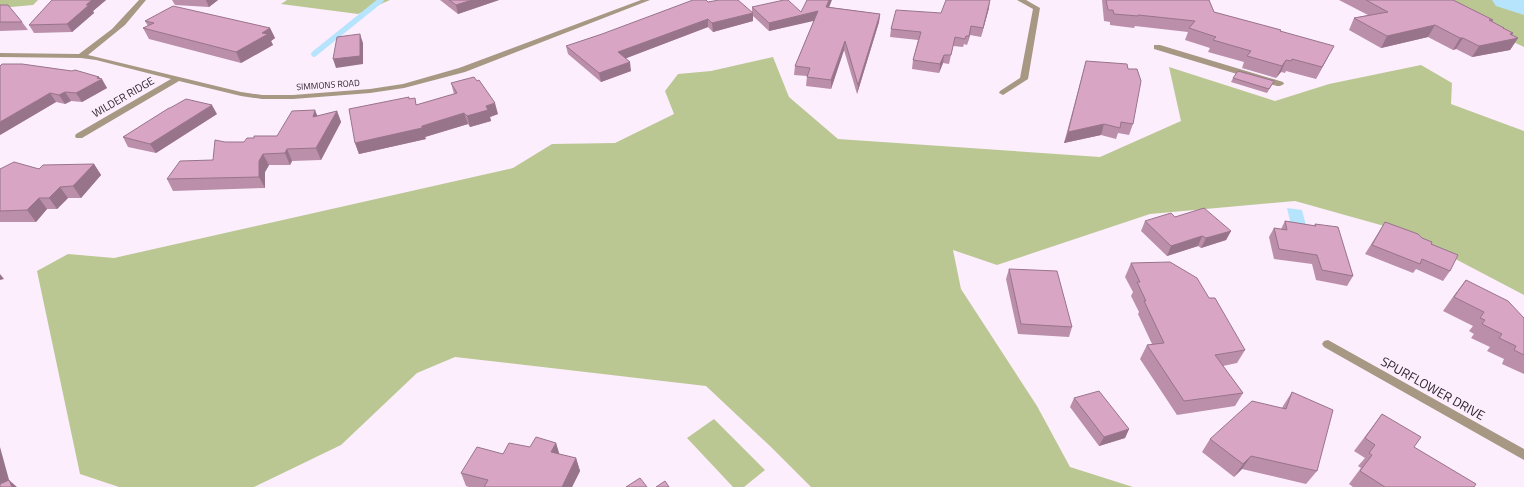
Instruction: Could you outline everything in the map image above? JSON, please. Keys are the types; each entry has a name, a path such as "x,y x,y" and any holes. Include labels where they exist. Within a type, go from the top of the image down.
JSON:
{"street":[{"path":"80,56 111,34 126,21 143,0"},
{"name":"SIMMONS ROAD","path":"0,55 80,56 110,61 241,94 262,97 332,95 404,86 462,70 647,0"},
{"path":"1003,93 1024,79 1037,8 1020,0"},
{"path":"1158,47 1280,84"},
{"name":"WILDER RIDGE","path":"79,136 179,78"},
{"name":"SPURFLOWER DRIVE","path":"1328,344 1524,455"}],"green space":[{"path":"0,0 38,0 33,5 0,8"},
{"path":"287,0 390,0 358,14 281,4"},
{"path":"1424,0 1524,0 1524,47"},
{"path":"773,57 789,97 838,139 1100,157 1181,121 1169,67 1275,101 1329,84 1421,65 1452,83 1451,104 1524,131 1524,295 1402,231 1295,201 1150,214 997,265 953,250 961,289 1037,406 1070,467 1133,487 811,487 706,386 455,357 417,373 341,445 254,487 119,487 80,474 37,271 68,254 114,258 513,168 552,144 615,143 674,114 665,91 678,74 711,71"},
{"path":"714,419 765,470 744,487 733,487 687,438"}],"water":[{"path":"1287,208 1302,210 1307,229 1292,229"}],"building":[{"path":"52,0 92,0 86,5 89,5 67,24 29,25"},
{"path":"449,0 472,0 456,5"},
{"path":"693,0 706,0 708,2 719,0 738,0 753,13 712,23 708,19 618,52 630,62 599,73 566,46 602,34"},
{"path":"788,0 801,12 807,0 829,0 826,7 880,14 858,85 845,41 831,80 807,77 810,68 795,66 818,11 769,23 752,7"},
{"path":"946,0 990,0 983,28 971,26 969,36 966,36 965,39 955,37 951,55 944,55 940,64 913,60 921,32 891,29 896,10 941,13"},
{"path":"1106,0 1209,0 1214,12 1334,46 1322,67 1292,59 1291,61 1286,60 1282,66 1247,56 1251,51 1213,40 1216,37 1189,28 1195,21 1114,14 1113,10 1108,10"},
{"path":"1366,0 1453,0 1493,20 1489,20 1513,33 1510,34 1518,38 1479,46 1435,25 1387,36 1354,18 1388,12"},
{"path":"0,5 8,5 22,22 0,22"},
{"path":"173,6 270,28 262,33 268,34 236,52 143,28 154,23 145,21"},
{"path":"360,34 360,56 333,59 337,37"},
{"path":"1086,61 1127,64 1128,69 1137,69 1141,81 1133,124 1121,122 1120,128 1104,124 1068,132"},
{"path":"2,64 22,64 72,71 75,70 102,79 76,93 65,92 59,95 50,93 0,122 0,66"},
{"path":"1238,71 1274,81 1269,89 1233,78"},
{"path":"474,77 477,81 479,80 495,103 486,106 488,110 467,116 464,113 422,126 422,128 355,143 349,109 409,97 409,99 415,98 416,105 457,93 451,83"},
{"path":"186,99 212,105 150,144 123,137 169,108"},
{"path":"315,110 313,117 337,111 316,148 287,149 285,153 263,154 259,161 259,177 167,179 180,161 213,160 215,140 225,142 244,142 247,138 254,138 254,136 277,136 292,111"},
{"path":"14,162 39,169 43,165 94,164 73,186 60,187 49,198 39,198 27,210 0,211 0,169"},
{"path":"1204,208 1231,231 1206,238 1202,236 1171,246 1145,221 1171,213 1175,217"},
{"path":"1285,221 1316,226 1315,224 1338,227 1353,276 1322,270 1317,255 1279,249 1274,228 1287,230"},
{"path":"1385,222 1418,234 1422,238 1432,242 1431,244 1458,255 1450,271 1422,259 1420,264 1372,245"},
{"path":"1170,262 1197,278 1209,298 1215,298 1245,350 1215,355 1243,393 1184,401 1147,345 1164,343 1144,301 1146,301 1137,282 1140,282 1131,263"},
{"path":"1009,269 1057,271 1072,327 1021,324"},
{"path":"1466,280 1508,301 1524,318 1524,355 1514,350 1516,346 1499,338 1502,334 1482,324 1485,320 1480,318 1484,312 1454,297"},
{"path":"1099,391 1129,429 1104,437 1074,398"},
{"path":"1292,392 1333,410 1317,471 1251,456 1243,464 1210,439 1252,401 1286,409"},
{"path":"1382,414 1421,437 1414,447 1476,484 1474,487 1385,487 1360,471 1372,455 1369,453 1375,445 1365,438"},
{"path":"536,437 556,443 551,452 576,458 562,487 484,487 488,480 461,473 477,447 503,454 509,443 530,447"},
{"path":"640,478 647,487 626,487"},
{"path":"9,480 12,487 0,487 0,484"},
{"path":"665,481 669,487 656,487"}],"waterway":[{"path":"314,54 381,0"},
{"path":"1506,0 1524,6"}]}
